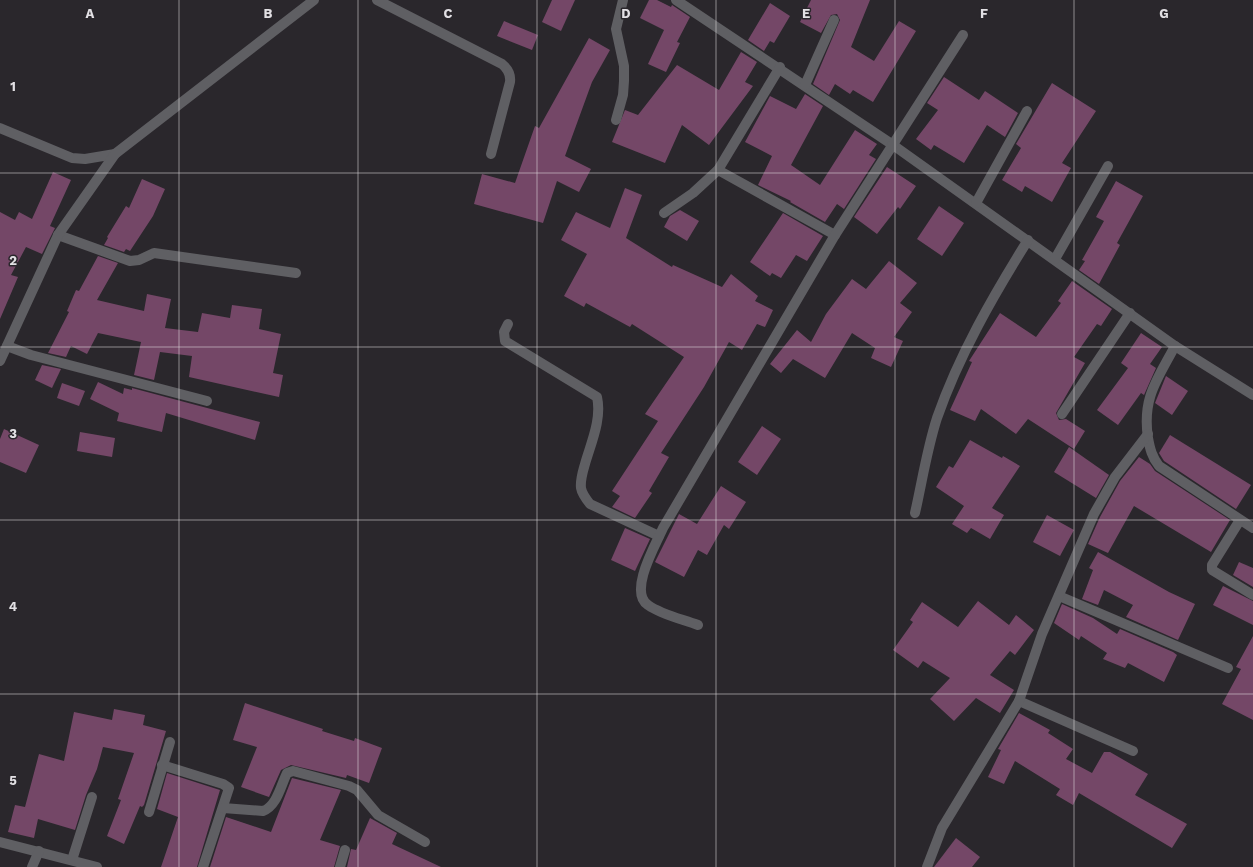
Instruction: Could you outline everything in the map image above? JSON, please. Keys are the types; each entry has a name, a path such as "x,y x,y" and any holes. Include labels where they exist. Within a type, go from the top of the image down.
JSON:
{"street":[{"path":"0,361 12,348 58,235 115,154 314,0"},
{"path":"377,0 502,64 506,68 511,76 510,82 491,154"},
{"path":"616,120 623,95 624,81 624,66 616,29 623,0"},
{"path":"676,0 780,68 893,145 1175,346 1253,395"},
{"path":"805,85 834,20"},
{"path":"698,624 658,610 647,605 643,600 641,580 660,536 835,235 963,35"},
{"path":"664,213 693,193 718,170 780,68"},
{"path":"976,203 1027,111"},
{"path":"0,128 72,158 85,159 115,154"},
{"path":"1055,259 1108,166"},
{"path":"718,170 835,235"},
{"path":"58,235 130,260 139,260 154,253 296,273"},
{"path":"915,513 941,406 984,312 1028,240"},
{"path":"1062,414 1130,313"},
{"path":"508,324 504,332 505,340 597,397 598,409 596,422 582,474 581,486 583,495 590,504 660,536"},
{"path":"1175,346 1152,389 1147,403 1148,434 1153,459 1159,466 1253,528"},
{"path":"12,348 31,355 207,401"},
{"path":"927,867 942,828 1019,701 1042,634 1094,514 1115,477 1148,434"},
{"path":"1240,520 1212,565 1212,570 1253,595"},
{"path":"1059,596 1228,668"},
{"path":"1019,701 1133,751"},
{"path":"149,812 170,742"},
{"path":"162,765 226,785 229,791 203,867"},
{"path":"223,808 262,811 268,809 273,803 287,773 292,771 349,786 357,790 378,815 425,842"},
{"path":"72,860 92,797"},
{"path":"0,842 97,867"},
{"path":"340,867 345,850"},
{"path":"32,867 39,851"}],"building":[{"path":"552,0 575,0 561,31 542,22"},
{"path":"649,0 657,0 671,7 672,5 690,17 677,42 680,43 666,72 648,64 664,30 640,18"},
{"path":"811,0 870,0 851,47 874,61 899,21 916,31 873,102 853,90 850,94 835,84 829,95 813,84 840,20 837,14 831,15 821,33 800,22"},
{"path":"770,3 790,16 774,43 770,41 764,51 748,40"},
{"path":"504,21 538,35 532,50 497,36"},
{"path":"589,38 610,50 592,82 565,156 591,169 579,192 557,181 543,223 474,204 482,174 515,183 535,126 539,128"},
{"path":"741,52 757,62 745,82 753,86 709,145 682,125 665,163 612,142 625,110 638,115 677,65 719,90"},
{"path":"944,77 979,100 985,91 1018,113 1005,137 987,125 964,163 934,145 931,150 916,139 938,110 927,103"},
{"path":"1052,83 1096,111 1062,163 1071,168 1052,202 1025,186 1022,192 1002,180 1021,148 1016,144"},
{"path":"805,94 823,106 791,165 820,185 855,130 877,144 869,155 876,159 844,209 837,204 825,222 790,202 791,201 758,185 772,156 745,142 770,96 796,109"},
{"path":"887,167 916,186 900,209 898,207 877,234 854,217"},
{"path":"53,172 71,180 50,226 55,228 42,254 26,247 11,275 18,277 0,319 0,212 15,220 19,212 32,219"},
{"path":"142,179 165,189 153,216 130,251 126,249 124,252 104,245 108,238 107,237 126,206 129,208"},
{"path":"1116,181 1143,196 1117,243 1120,245 1099,284 1079,270 1085,261 1082,260 1104,221 1096,217"},
{"path":"625,188 642,195 626,238 672,267 673,265 722,287 731,274 758,296 755,301 773,310 765,327 757,324 742,350 729,342 704,387 661,453 669,457 649,491 652,493 635,518 612,507 620,496 612,491 658,421 645,414 684,357 632,324 630,327 586,303 584,307 564,296 587,254 561,240 576,212 610,228"},
{"path":"939,206 964,223 942,256 917,239"},
{"path":"680,210 699,221 687,241 664,227 670,216"},
{"path":"783,213 823,236 807,261 796,255 781,278 772,273 770,276 750,262"},
{"path":"98,256 118,263 97,300 144,311 147,294 171,299 165,328 198,332 202,313 230,318 232,305 262,309 259,329 281,334 273,373 283,375 279,397 189,377 192,356 160,352 154,380 134,375 141,342 98,333 87,354 71,346 66,357 48,353 69,312 67,311 76,290 79,291"},
{"path":"889,261 917,283 900,303 912,312 894,337 903,341 891,367 871,358 875,348 852,333 825,378 793,359 781,373 770,364 797,330 811,342 826,314 852,279 866,289"},
{"path":"1072,281 1112,309 1101,326 1097,324 1074,357 1085,363 1056,413 1059,420 1066,419 1085,431 1074,449 1028,419 1016,434 981,409 975,421 950,410 972,362 969,361 1000,313 1036,337 1061,303 1058,301"},
{"path":"1141,333 1162,347 1150,364 1156,368 1144,395 1141,393 1118,425 1097,410 1128,368 1121,363"},
{"path":"42,365 61,369 52,388 35,380"},
{"path":"1166,376 1188,391 1172,415 1155,403"},
{"path":"98,382 123,394 124,388 132,390 132,388 260,422 255,440 166,413 162,432 117,421 119,413 90,399"},
{"path":"62,383 85,391 79,406 57,398"},
{"path":"762,426 781,439 757,475 738,462"},
{"path":"4,429 39,445 26,473 0,462 0,439"},
{"path":"80,432 115,438 112,457 77,451"},
{"path":"1170,435 1251,485 1236,509 1164,461 1159,453"},
{"path":"970,440 1002,458 1003,456 1020,466 992,508 1004,515 990,539 971,528 967,533 952,524 964,506 936,487 949,466 953,468"},
{"path":"1069,447 1109,475 1096,498 1054,472"},
{"path":"1139,457 1150,464 1155,471 1230,520 1211,552 1134,506 1108,553 1088,544 1100,517 1120,481"},
{"path":"721,486 746,502 729,529 724,525 707,555 698,550 684,577 655,562 679,514 697,524"},
{"path":"1047,515 1074,530 1060,556 1033,542"},
{"path":"625,528 650,539 635,571 611,560"},
{"path":"1098,552 1169,592 1195,604 1178,640 1126,617 1133,605 1104,590 1098,605 1082,599 1093,570 1089,568"},
{"path":"1239,562 1253,568 1253,587 1233,575"},
{"path":"1223,586 1253,601 1253,625 1213,605"},
{"path":"978,601 1009,625 1016,615 1034,630 1015,655 1010,651 990,675 1014,690 1000,713 976,698 954,721 930,699 950,678 923,661 918,668 893,650 913,622 910,620 922,602 958,627"},
{"path":"1062,604 1093,618 1117,634 1120,629 1177,655 1164,682 1128,663 1125,668 1103,659 1107,653 1081,636 1079,640 1054,623"},
{"path":"1253,636 1253,720 1222,704 1241,669 1236,667"},
{"path":"245,703 323,729 322,731 354,741 355,738 382,748 369,783 347,775 346,778 291,765 281,770 269,797 241,787 257,747 233,740"},
{"path":"114,709 145,715 143,725 166,731 144,805 142,807 140,806 124,844 107,836 121,800 118,799 134,753 103,747 97,769 86,795 75,830 38,819 34,838 8,832 15,805 25,807 39,754 64,761 74,712 112,720"},
{"path":"1019,713 1050,730 1048,733 1073,749 1066,759 1092,773 1104,752 1110,752 1148,774 1135,795 1187,824 1172,848 1079,793 1073,805 1056,795 1060,789 1015,761 1004,784 988,777 1001,750 998,749"},
{"path":"167,773 220,790 197,867 161,867 178,817 157,809"},
{"path":"292,778 341,790 320,840 340,846 334,867 210,867 226,817 271,832"},
{"path":"370,818 397,833 392,844 441,867 347,867 351,849 356,850"},
{"path":"956,838 980,857 972,867 934,867"}]}
